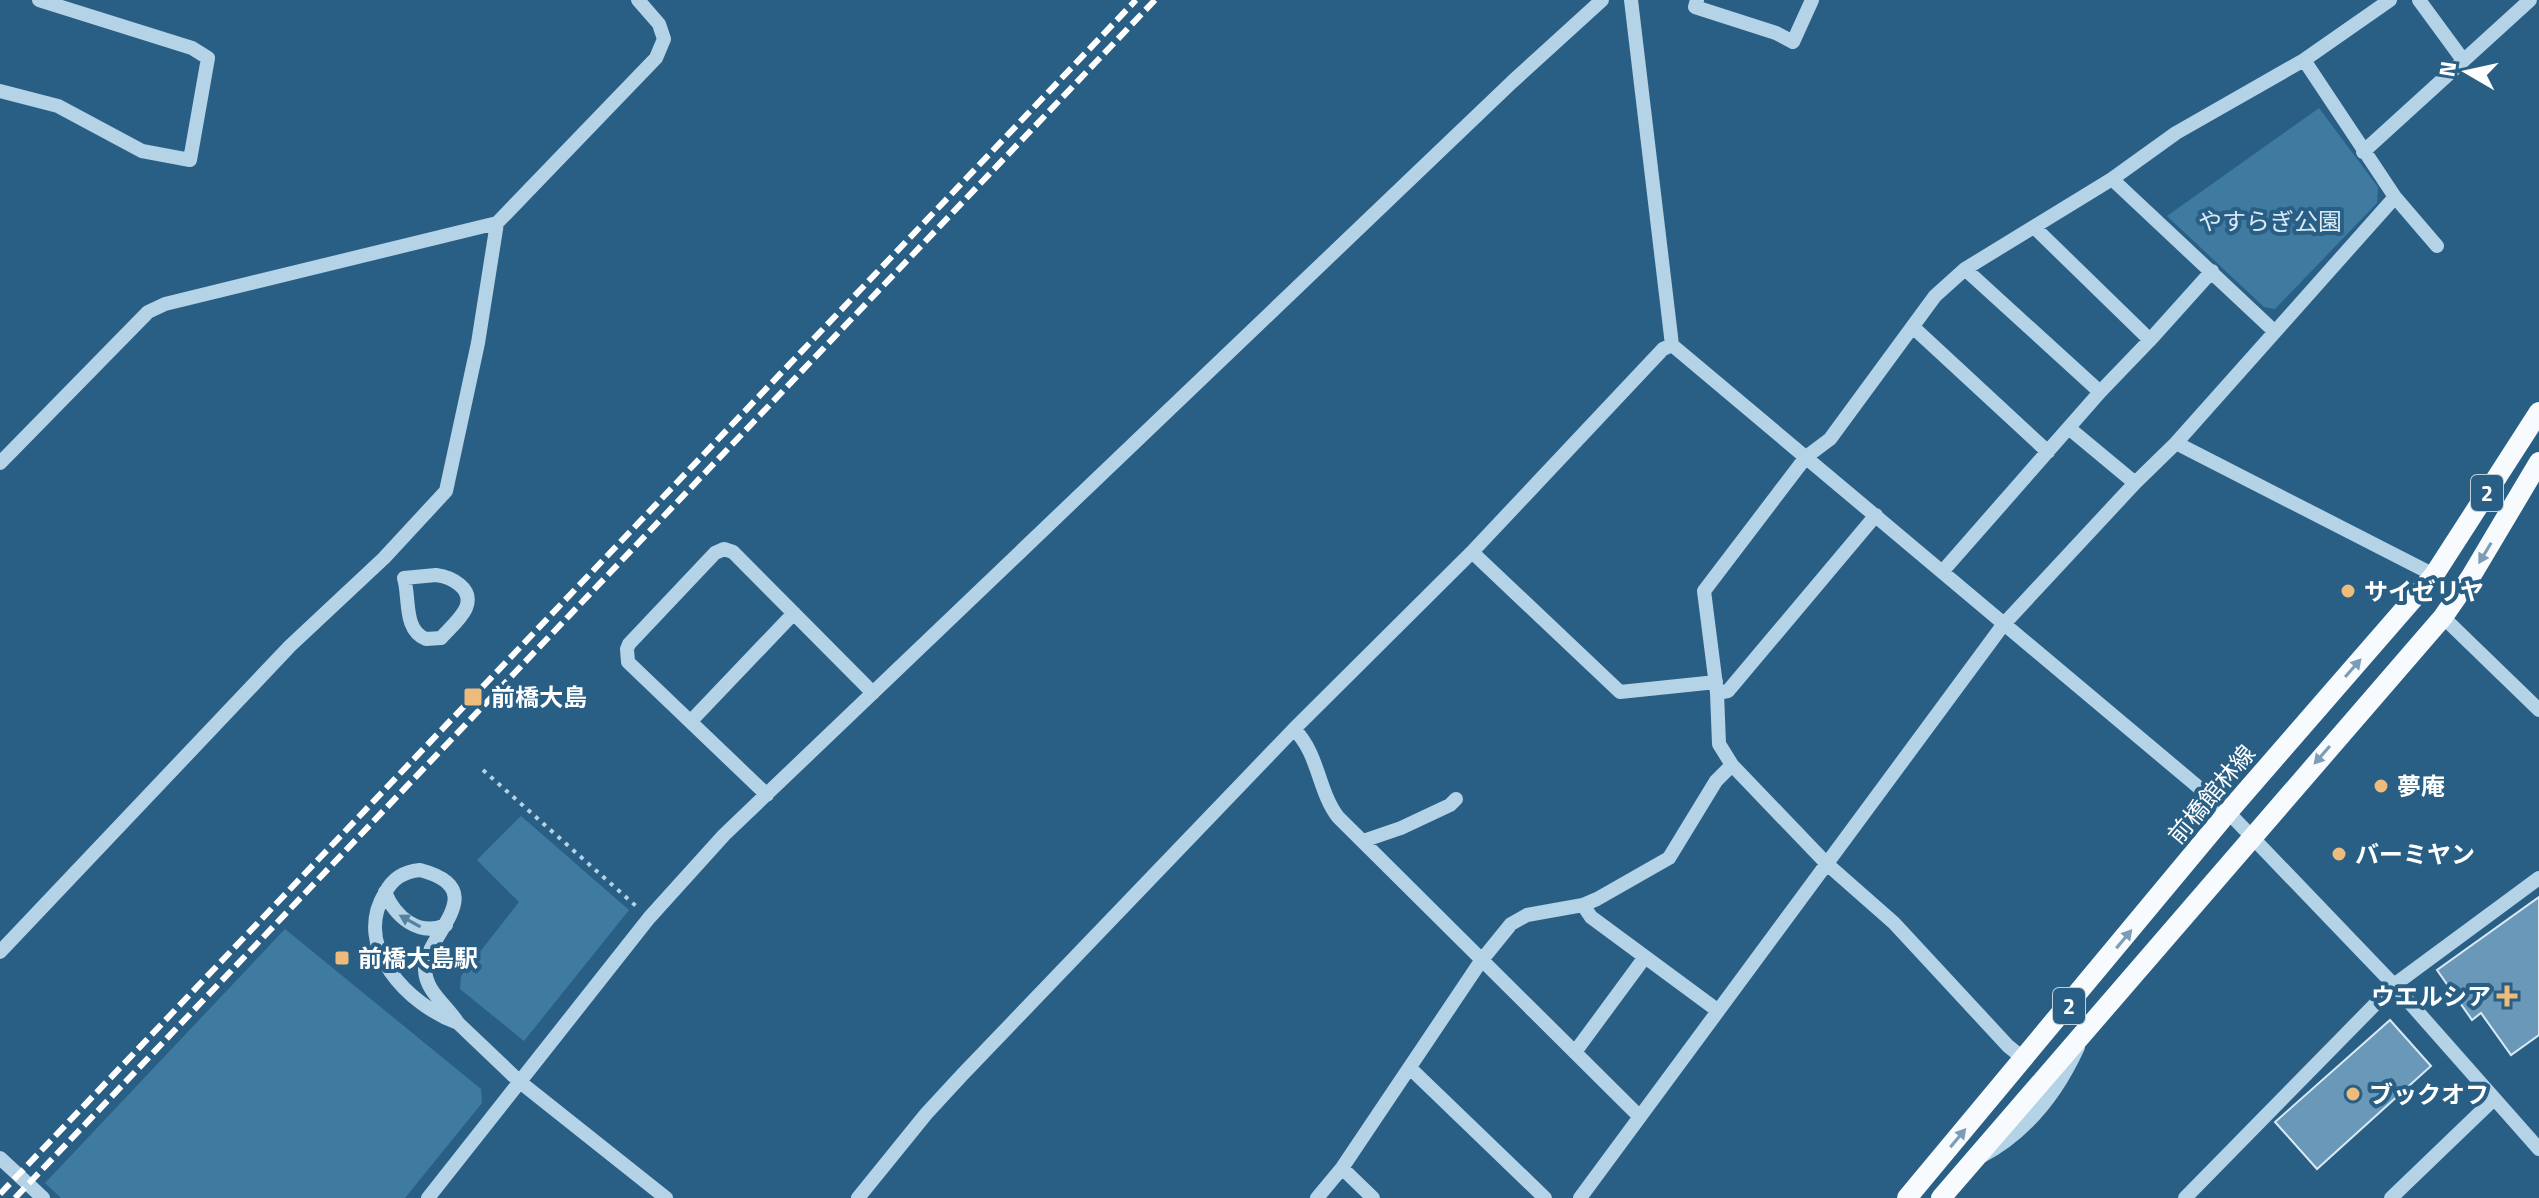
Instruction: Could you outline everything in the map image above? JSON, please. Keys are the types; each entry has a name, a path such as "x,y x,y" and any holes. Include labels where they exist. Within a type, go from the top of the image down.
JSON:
{"main road":[{"name":"前橋館林線","path":"1907,1198 2228,812 2434,575 2539,412"},
{"name":"2","path":"1945,1196 2443,617 2470,578 2539,462"}],"street":[{"path":"0,91 58,106 142,151 190,160 208,58 192,48 39,0"},
{"path":"428,1198 649,918 724,835 1500,93 1602,0"},
{"path":"1631,0 1672,345 2228,812 2394,985 2539,1149"},
{"path":"1697,0 1695,7 1776,33 1793,42 1812,0"},
{"path":"2024,1059 2008,1046 1894,923 1827,864 1732,765 1719,744 1716,687 1704,591 1806,457 1830,439 1935,296 1965,269 2112,179 2176,133 2304,60 2390,0"},
{"path":"2419,0 2463,60"},
{"path":"2363,152 2530,0"},
{"path":"0,463 148,312 156,308 497,223 656,58 664,39 659,24 641,1"},
{"path":"2304,60 2395,197 2437,246"},
{"path":"2112,179 2274,331"},
{"path":"1580,1198 2003,625 2176,443 2395,197"},
{"path":"0,952 290,646 384,558 446,491 478,343 497,223"},
{"path":"2034,227 2150,340"},
{"path":"1965,269 2100,392"},
{"path":"1942,572 2100,392 2212,271"},
{"path":"1914,328 2048,452"},
{"path":"858,1198 944,1095 1294,729 1472,552 1663,349 1672,345"},
{"path":"2070,429 2135,483"},
{"path":"2176,443 2434,575"},
{"path":"1472,552 1620,692 1716,687 1728,691 1876,515"},
{"path":"767,795 756,781 631,666 627,649 715,553 724,549 733,552 873,693"},
{"path":"384,558 404,578 413,630 426,639 441,638 464,611 466,591 445,576 404,578"},
{"path":"691,721 794,613"},
{"path":"2443,617 2539,710"},
{"path":"1294,729 1307,744 1335,813 1639,1116"},
{"path":"1317,1198 1342,1168 1481,961 1521,917 1583,905 1669,858 1716,781 1732,765"},
{"path":"1363,841 1401,828 1450,805 1456,799"},
{"path":"458,1023 441,1017 401,986 385,963 377,942 375,919 385,892 394,880 408,872 420,870 431,873 450,888 453,896 452,914 424,966 433,992 458,1023 520,1082 666,1198"},
{"path":"2185,1198 2394,985 2539,878"},
{"path":"385,892 392,909 412,923 434,930 446,925"},
{"path":"1583,905 1591,917 1717,1010"},
{"path":"1575,1052 1645,957"},
{"path":"1410,1068 1545,1198"},
{"path":"2391,1198 2494,1099"},
{"path":"0,1158 43,1198"},
{"path":"1342,1168 1373,1198"}],"path":[{"path":"483,770 649,918"}],"green space":[{"name":"やすらぎ公園","path":"2319,108 2378,187 2377,203 2275,309 2264,307 2167,216"},
{"path":"521,816 629,910 524,1041 460,989 461,976 519,902 477,860"},
{"path":"285,929 481,1089 482,1103 405,1198 61,1198 45,1183"}],"building":[{"path":"2539,897 2539,1035 2511,1055 2481,1013 2472,1020 2437,970"},
{"name":"ブックオフ","path":"2390,1020 2431,1066 2317,1169 2275,1122"}],"railway":[{"path":"0,1194 1136,0"},
{"path":"15,1198 1155,0"}],"place":[{"name":"サイゼリヤ","path":"2348,591"},
{"name":"前橋大島","path":"473,697"},
{"name":"夢庵","path":"2381,786"},
{"name":"バーミヤン","path":"2339,854"},
{"name":"前橋大島駅","path":"342,958"},
{"name":"ウエルシア","path":"2507,996"},
{"name":"ブックオフ","path":"2353,1094"}]}
